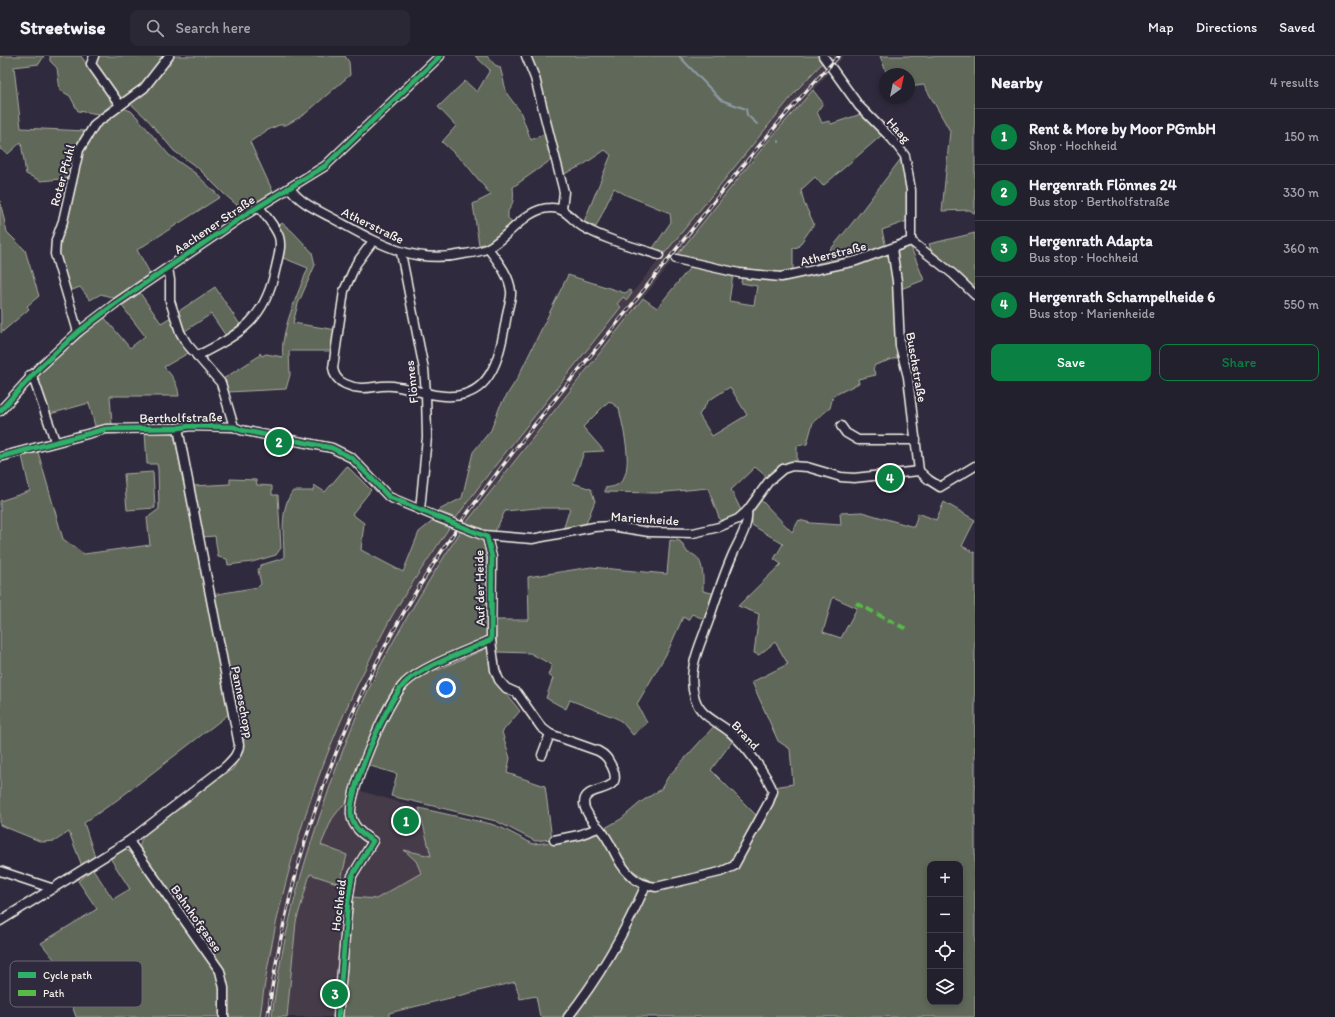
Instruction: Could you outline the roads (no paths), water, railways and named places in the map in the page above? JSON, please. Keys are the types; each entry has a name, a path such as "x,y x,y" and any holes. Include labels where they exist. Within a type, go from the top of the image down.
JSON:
{"street":[{"name":"Roter Pfuhl","path":"78,332 55,254 56,240 63,221 79,150 95,124 144,88 169,56"},
{"name":"Aachener Straße","path":"0,411 30,376 78,332 135,289 259,206 325,166 341,153 386,107 424,74 440,56"},
{"path":"526,56 534,78 562,185 564,202 562,209 582,226 605,237 660,255"},
{"name":"Haag","path":"823,56 859,106 892,139 905,156 911,190 911,241"},
{"path":"92,60 120,105"},
{"name":"Atherstraße","path":"290,188 301,201 374,241 401,253 451,257 488,248 538,210 550,208 562,209"},
{"path":"197,356 222,344 246,328 262,308 274,278 281,245 279,236 259,206"},
{"path":"374,241 356,264 344,291 333,368 335,376 343,384 361,390 391,386 443,395 465,394 478,387 488,376 496,361 511,292 508,280 488,248"},
{"path":"911,241 953,274 975,295"},
{"name":"Atherstraße","path":"676,259 739,273 781,277 856,261 911,241"},
{"name":"Buschstraße","path":"892,249 896,270 900,346 908,377 919,471"},
{"name":"Flönnes","path":"401,253 424,369 426,393 427,437 420,510"},
{"path":"168,268 172,308 180,332 197,356 221,383 234,427"},
{"path":"30,376 35,383 55,442"},
{"name":"Bertholfstraße","path":"0,457 106,429 178,428 190,426 234,427 241,430 332,448 352,458 385,494 437,516"},
{"path":"841,426 846,433 858,440 916,440"},
{"name":"Panneschopp","path":"0,921 129,841 225,767 236,756 239,745 178,428"},
{"name":"Marienheide","path":"437,516 484,536 532,539 594,527 611,526 649,532 693,533 720,527 738,519 747,511 769,481 783,470 792,466 806,467 841,477 854,478 919,471"},
{"path":"919,471 940,487 975,466"},
{"name":"Brand","path":"646,885 656,886 670,884 720,872 734,866 770,802 773,791 738,741 729,731 707,717 701,710 696,701 692,687 692,678 697,651 728,566 746,525 747,511"},
{"name":"Auf der Heide","path":"484,536 492,557 491,640 495,670 499,680 506,688 517,693 541,727 550,734 598,751 605,755 609,760 616,775 616,779 612,784 588,795 584,803 587,813 624,869 634,879 646,885"},
{"name":"Hochheid","path":"338,1017 348,901 352,876 373,841 361,832 352,820 351,812 362,766 390,702 405,683 422,671 491,640"},
{"path":"542,755 550,734"},
{"path":"554,840 579,835 598,828"},
{"name":"Bahnhofgasse","path":"129,841 220,971 224,988 224,1017"},
{"path":"0,871 51,888"},
{"path":"568,1017 607,963 632,917 646,885"}],"waterway":[{"path":"679,56 721,100 746,109 747,115 757,124"}],"railway":[{"path":"268,1017 277,956 290,896 306,837 326,779 349,722 375,666 404,612 458,527 530,430 758,147 839,56"}],"place":[{"name":"Hergenrath Flönnes 24","path":"279,442"},
{"name":"Hergenrath Schampelheide 6","path":"890,478"},
{"name":"Rent & More by Moor PGmbH","path":"406,821"},
{"name":"Hergenrath Adapta","path":"335,994"}]}
